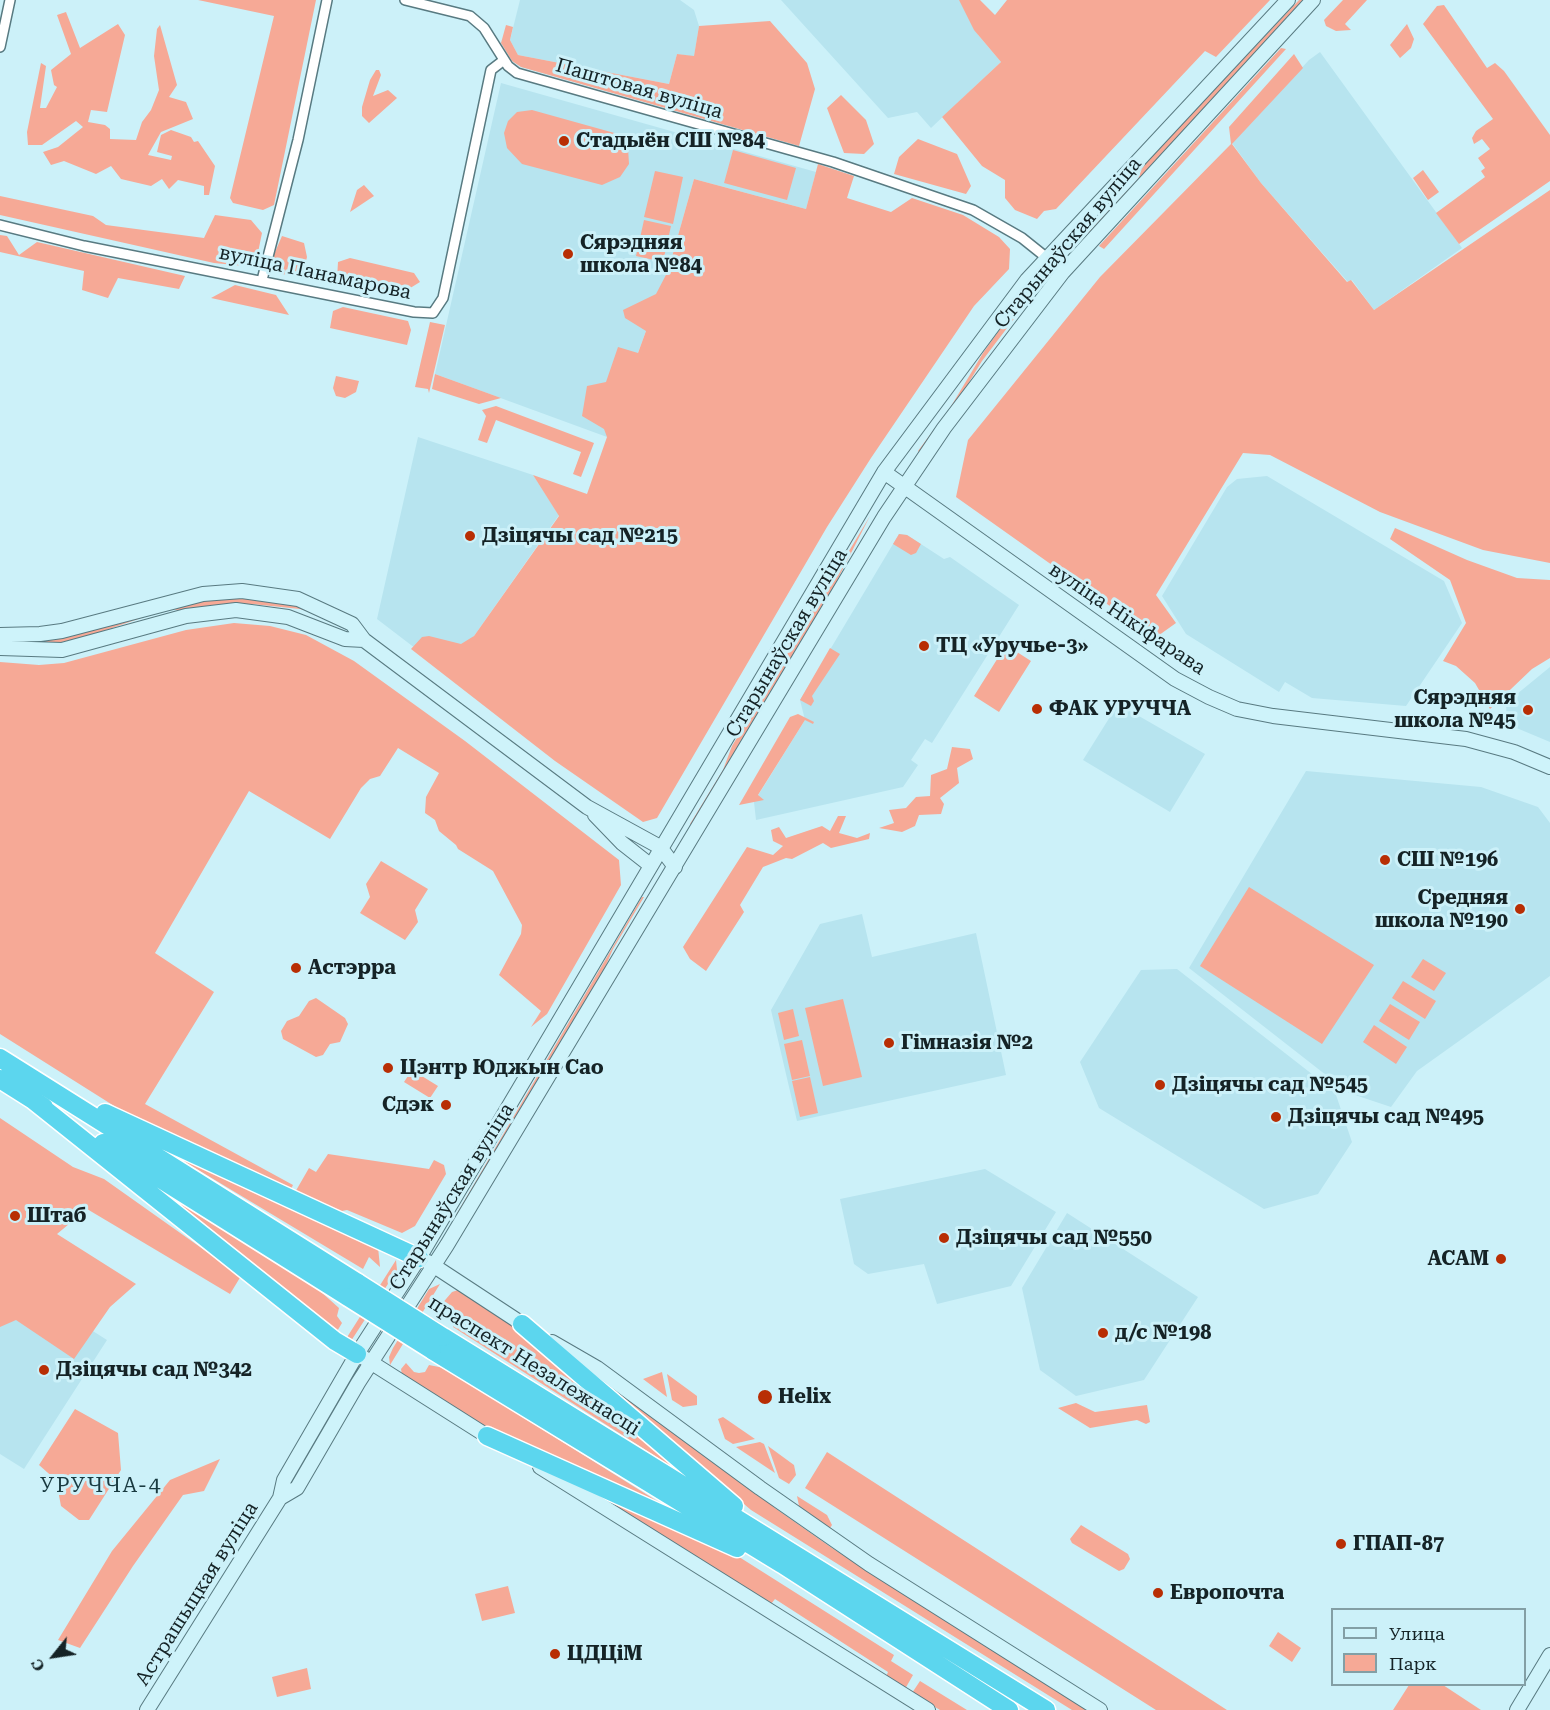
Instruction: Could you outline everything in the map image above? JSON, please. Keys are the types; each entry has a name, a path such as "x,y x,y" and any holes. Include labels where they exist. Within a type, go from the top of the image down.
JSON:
{"highway":[{"name":"праспект Незалежнасці","path":"0,1058 37,1092 438,1343 786,1558 1046,1710"},
{"name":"праспект Незалежнасці","path":"0,1079 37,1092"},
{"path":"37,1092 426,1262"},
{"path":"37,1092 335,1341 364,1358"},
{"path":"522,1324 786,1558"},
{"path":"487,1436 705,1534 786,1558"},
{"name":"праспект Незалежнасці","path":"786,1558 1009,1710"}],"main road":[{"name":"Старынаўская вуліца","path":"426,1262 660,847 884,472 1027,280 1288,0"},
{"name":"Старынаўская вуліца","path":"364,1358 675,867 878,527 944,428 1063,272 1313,0"},
{"path":"1047,258 1063,272"},
{"name":"вуліца Нікіфарава","path":"884,472 1156,665 1209,697 1237,709 1273,716 1466,739 1514,752 1550,767"},
{"path":"0,635 40,634 62,630 180,598 242,591 278,594 318,606 352,624 364,640 587,807 660,847 675,867"},
{"path":"0,648 63,650 186,616 236,610 288,617 345,639 364,640"},
{"path":"587,807 621,843 650,865 675,867"},
{"name":"праспект Незалежнасці","path":"426,1262 522,1324 597,1368 869,1564 1100,1710"},
{"path":"364,1358 487,1436 592,1498 928,1710"},
{"name":"Астрашыцкая вуліца","path":"147,1710 280,1498 284,1480 364,1358"},
{"path":"1517,1710 1550,1655"}],"street":[{"path":"0,46 10,0"},
{"path":"262,280 298,140 327,0"},
{"name":"Паштовая вуліца","path":"405,0 470,16 484,28 510,69 520,74 833,162 973,210 1022,238 1047,258"},
{"name":"вуліца Панамарова","path":"0,225 84,246 414,312 433,313 443,298 491,70 504,60"}],"shaded area":[{"path":"520,0 680,0 694,10 699,26 694,57 677,54 669,84 518,55 510,40"},
{"path":"781,0 960,0 979,36 1001,62 931,128 917,112 888,118"},
{"path":"1320,52 1462,248 1374,310 1352,280 1348,282 1261,183 1232,143 1309,60"},
{"name":"Сярэдняя школа №84","path":"501,83 816,172 806,209 694,179 668,271 607,437 435,374"},
{"name":"Дзіцячы сад №215","path":"418,437 533,475 559,515 474,636 445,671 377,619"},
{"path":"1267,476 1444,581 1462,623 1406,706 1312,698 1285,682 1279,692 1186,634 1162,596 1227,487 1237,479"},
{"path":"899,534 907,535 944,559 950,557 1019,605 932,743 925,739 911,760 918,765 903,787 756,820 754,802 805,720 800,700"},
{"name":"Сярэдняя школа №45","path":"1550,667 1550,742 1507,724 1506,703"},
{"path":"1118,704 1205,754 1170,812 1083,760"},
{"path":"1306,771 1481,787 1538,807 1550,823 1550,976 1417,1071 1391,1107 1349,1093 1189,968"},
{"name":"Гімназія №2","path":"862,914 872,957 976,933 1006,1075 797,1121 771,1010 820,924"},
{"path":"1177,969 1335,1092 1352,1142 1318,1194 1264,1209 1099,1108 1080,1062 1141,970"},
{"name":"Дзіцячы сад №550","path":"985,1169 1056,1212 1011,1286 937,1304 924,1264 868,1274 854,1264 840,1199"},
{"name":"д/с №198","path":"1067,1213 1198,1297 1144,1380 1076,1396 1040,1370 1022,1288"},
{"name":"Дзіцячы сад №342","path":"6,1276 107,1340 24,1469 0,1454 0,1285"}],"green space":[{"path":"198,0 316,0 274,205 263,210 233,203 230,198 274,16"},
{"path":"959,0 980,0 995,15 1007,0 1270,0 1216,57 1205,51 1056,209 1044,211 1037,219 1015,210 1005,198 1005,180 982,166 942,117 1001,62 974,30"},
{"path":"1299,0 1304,0 1090,236 1087,234 1138,179 1143,166"},
{"path":"1343,0 1367,0 1345,24 1351,30 1336,31 1326,26 1324,20"},
{"path":"1444,5 1487,68 1495,63 1504,71 1550,135 1550,181 1459,244 1436,213 1485,177 1481,171 1485,168 1478,158 1490,149 1482,139 1474,144 1472,138 1476,131 1493,119 1423,24 1437,6"},
{"path":"66,12 80,48 118,24 125,35 107,112 91,110 88,122 105,125 110,129 110,139 136,140 142,122 151,110 159,90 154,56 157,29 160,25 177,85 169,97 186,102 193,119 161,132 148,155 171,160 172,156 157,152 161,135 171,130 191,137 194,142 198,141 215,166 209,195 204,195 204,186 178,180 169,189 162,179 151,186 121,179 111,166 96,174 64,161 51,165 43,152 58,147 83,127 76,121 42,145 28,145 27,132 41,63 46,66 40,108 46,108 57,87 54,85 51,70 71,54 57,15"},
{"path":"770,21 807,63 815,89 799,146 521,67 512,61 501,43 506,25 513,27 510,40 518,55 669,84 677,54 694,56 699,26"},
{"path":"1407,24 1414,39 1411,48 1400,58 1390,45"},
{"path":"1281,48 1286,49 1104,249 1099,246"},
{"path":"1294,54 1303,68 1232,144 1261,183 1347,282 1351,280 1374,310 1550,190 1550,563 1483,550 1380,512 1270,455 1243,453 1156,595 1176,623 1155,638 956,497 968,440 1100,277 1231,144 1229,127"},
{"path":"376,70 379,70 381,75 373,96 388,90 397,98 369,123 362,116 362,107 370,80"},
{"path":"841,95 866,120 874,144 864,154 844,153 827,108"},
{"name":"Стадыён СШ №84","path":"532,110 618,134 628,148 629,164 620,177 602,185 522,164 507,148 504,133 508,121 517,112"},
{"path":"918,139 957,154 971,186 966,194 894,174 899,157"},
{"path":"733,150 796,168 787,200 724,183"},
{"path":"818,164 854,176 847,198 891,212 912,198 963,215 999,237 1010,249 1009,269 974,306 871,458 827,527 657,818 643,822 555,761 411,649 422,637 429,636 461,644 474,636 559,516 533,475 587,494 607,437 604,429 582,416 587,386 606,382 618,347 638,353 646,331 625,318 623,310 656,294 668,271 694,179 806,209"},
{"path":"1423,170 1439,192 1428,200 1413,178"},
{"path":"655,171 683,177 673,224 644,217"},
{"path":"364,185 374,196 350,212 357,190"},
{"path":"0,196 93,216 106,225 204,238 215,215 251,220 262,233 255,267 214,263 0,215"},
{"path":"644,220 671,226 663,262 636,256"},
{"path":"0,235 7,236 19,255 37,242 185,276 179,289 118,278 108,298 82,290 84,271 0,252"},
{"path":"282,236 304,243 307,257 302,277 282,274 272,259"},
{"path":"350,258 414,273 420,282 407,290 381,289 357,280 337,279 338,262"},
{"path":"1040,273 1045,278 982,361 952,410 919,452 950,408 983,353"},
{"path":"235,285 276,295 289,315 211,298"},
{"path":"343,307 408,321 411,330 407,345 330,328 333,311"},
{"path":"430,322 445,325 429,393 428,389 415,387"},
{"path":"435,374 501,398 479,404 432,389"},
{"path":"336,376 359,381 356,392 345,398 336,396 333,388"},
{"path":"496,406 594,443 581,477 573,474 581,452 496,420 487,443 478,440 486,416 482,410"},
{"path":"870,516 829,596 692,825 690,824 723,770 732,746"},
{"path":"1395,528 1467,560 1517,578 1550,580 1550,658 1532,669 1490,709 1475,683 1456,666 1443,661 1466,623 1450,580 1390,539"},
{"path":"899,534 907,535 921,544 916,553 911,555 893,544"},
{"path":"235,596 297,605 319,613 345,627 319,614 300,609 252,604 218,605 182,611 172,609 171,606"},
{"path":"145,614 144,617 77,640 39,645 22,645 18,642 48,639"},
{"path":"234,623 270,626 306,635 354,661 465,741 619,860 621,885 547,1014 531,1027 541,1011 499,975 521,934 522,925 493,871 458,849 439,831 435,820 425,813 426,797 439,773 398,748 380,776 370,779 361,788 330,839 249,791 155,953 214,992 145,1104 293,1185 290,1191 138,1121 0,1034 0,662 39,665 64,663 186,630"},
{"path":"1006,645 1031,661 999,712 974,696"},
{"path":"830,648 840,654 812,696 814,701 811,706 800,700"},
{"path":"798,714 814,722 813,724 805,720 758,795 764,800 739,805 790,717"},
{"path":"952,747 970,749 973,759 957,768 959,783 940,798 944,804 941,814 919,815 915,826 902,832 879,828 894,823 889,810 906,808 916,797 930,796 931,775 947,769"},
{"path":"838,816 846,816 839,833 857,838 870,833 869,839 831,848 823,843 792,859 786,858 763,867 740,905 744,912 706,971 690,959 683,947 747,847 773,855 783,846 773,841 771,830 779,827 786,838 822,826 830,831"},
{"path":"381,861 428,889 415,910 418,922 405,940 360,913 370,897 366,884"},
{"path":"1249,887 1374,965 1322,1044 1200,966"},
{"path":"642,897 644,897 613,949 601,977 459,1216 456,1215"},
{"path":"1423,959 1446,973 1434,991 1411,977"},
{"path":"1403,981 1436,1001 1425,1019 1392,998"},
{"path":"316,998 345,1018 348,1024 340,1042 330,1044 323,1055 316,1057 283,1039 281,1031 287,1021 299,1016 309,1001"},
{"path":"843,999 862,1077 823,1086 805,1008"},
{"path":"1390,1004 1420,1022 1409,1040 1379,1021"},
{"path":"793,1009 799,1036 784,1040 778,1013"},
{"path":"1374,1025 1407,1047 1396,1064 1363,1042"},
{"path":"802,1040 810,1076 792,1080 784,1044"},
{"path":"412,1070 438,1086 430,1098 404,1082"},
{"path":"810,1077 818,1113 800,1117 792,1081"},
{"path":"0,1118 73,1167 104,1179 241,1276 230,1294 87,1209 57,1234 136,1284 110,1307 74,1359 16,1320 0,1327"},
{"path":"145,1138 378,1247 380,1267 369,1257 363,1269"},
{"path":"328,1154 429,1169 434,1160 444,1165 446,1174 415,1226 402,1233 347,1210 331,1213 294,1194 309,1168 316,1172"},
{"path":"146,1177 320,1291 339,1308 337,1316 342,1323 336,1333"},
{"path":"396,1260 397,1270 351,1341 344,1342"},
{"path":"440,1284 390,1365 389,1357 393,1348 429,1289"},
{"path":"458,1290 509,1322 699,1484 453,1327 457,1312 450,1305 440,1306 452,1292"},
{"path":"406,1363 414,1372 419,1373 425,1372 429,1365 444,1368 702,1529 498,1436 402,1375 401,1369"},
{"path":"581,1365 757,1491 775,1508 832,1548 1087,1710 1072,1710 751,1510"},
{"path":"662,1372 667,1397 643,1379"},
{"path":"667,1374 697,1396 697,1405 683,1407 672,1400"},
{"path":"1076,1403 1095,1412 1147,1405 1150,1422 1146,1424 1137,1420 1090,1428 1058,1408"},
{"path":"75,1409 118,1433 121,1470 89,1520 79,1520 61,1506 56,1480 39,1465"},
{"path":"723,1417 755,1439 733,1444 725,1439 718,1419"},
{"path":"760,1442 764,1444 775,1473 736,1447"},
{"path":"768,1446 794,1465 796,1475 789,1484 779,1478"},
{"path":"827,1452 1227,1710 1156,1710 805,1488"},
{"path":"220,1459 204,1491 183,1495 133,1566 80,1648 58,1640 112,1551 170,1480"},
{"path":"562,1478 736,1555 894,1655 891,1661 913,1675 905,1689 886,1677 888,1672 775,1599 771,1604"},
{"path":"797,1496 827,1515 832,1525 830,1528 799,1506"},
{"path":"1081,1525 1128,1554 1130,1559 1124,1569 1119,1571 1072,1543 1070,1539"},
{"path":"508,1586 515,1613 482,1621 475,1594"},
{"path":"1278,1632 1301,1648 1292,1662 1269,1646"},
{"path":"307,1668 311,1689 277,1697 272,1677"},
{"path":"920,1681 967,1710 940,1710 912,1693"},
{"path":"1408,1686 1445,1686 1481,1710 1393,1710"}],"place":[{"name":"Стадыён СШ №84","path":"564,141"},
{"name":"Сярэдняя школа №84","path":"568,254"},
{"name":"Дзіцячы сад №215","path":"470,536"},
{"name":"ТЦ «Уручье-3»","path":"924,646"},
{"name":"ФАК УРУЧЧА","path":"1037,709"},
{"name":"Сярэдняя школа №45","path":"1528,710"},
{"name":"СШ №196","path":"1385,860"},
{"name":"Средняя школа №190","path":"1520,909"},
{"name":"Астэрра","path":"296,968"},
{"name":"Гімназія №2","path":"889,1043"},
{"name":"Цэнтр Юджын Сао","path":"388,1068"},
{"name":"Дзіцячы сад №545","path":"1160,1085"},
{"name":"Сдэк","path":"446,1105"},
{"name":"Дзіцячы сад №495","path":"1276,1117"},
{"name":"Штаб","path":"15,1216"},
{"name":"Дзіцячы сад №550","path":"944,1238"},
{"name":"АСАМ","path":"1501,1259"},
{"name":"д/с №198","path":"1103,1333"},
{"name":"Дзіцячы сад №342","path":"44,1370"},
{"name":"Helix","path":"765,1397"},
{"name":"ГПАП-87","path":"1341,1544"},
{"name":"Европочта","path":"1158,1593"},
{"name":"ЦДЦіМ","path":"555,1654"}],"district":[{"name":"УРУЧЧА-4","path":"101,1486"}]}
